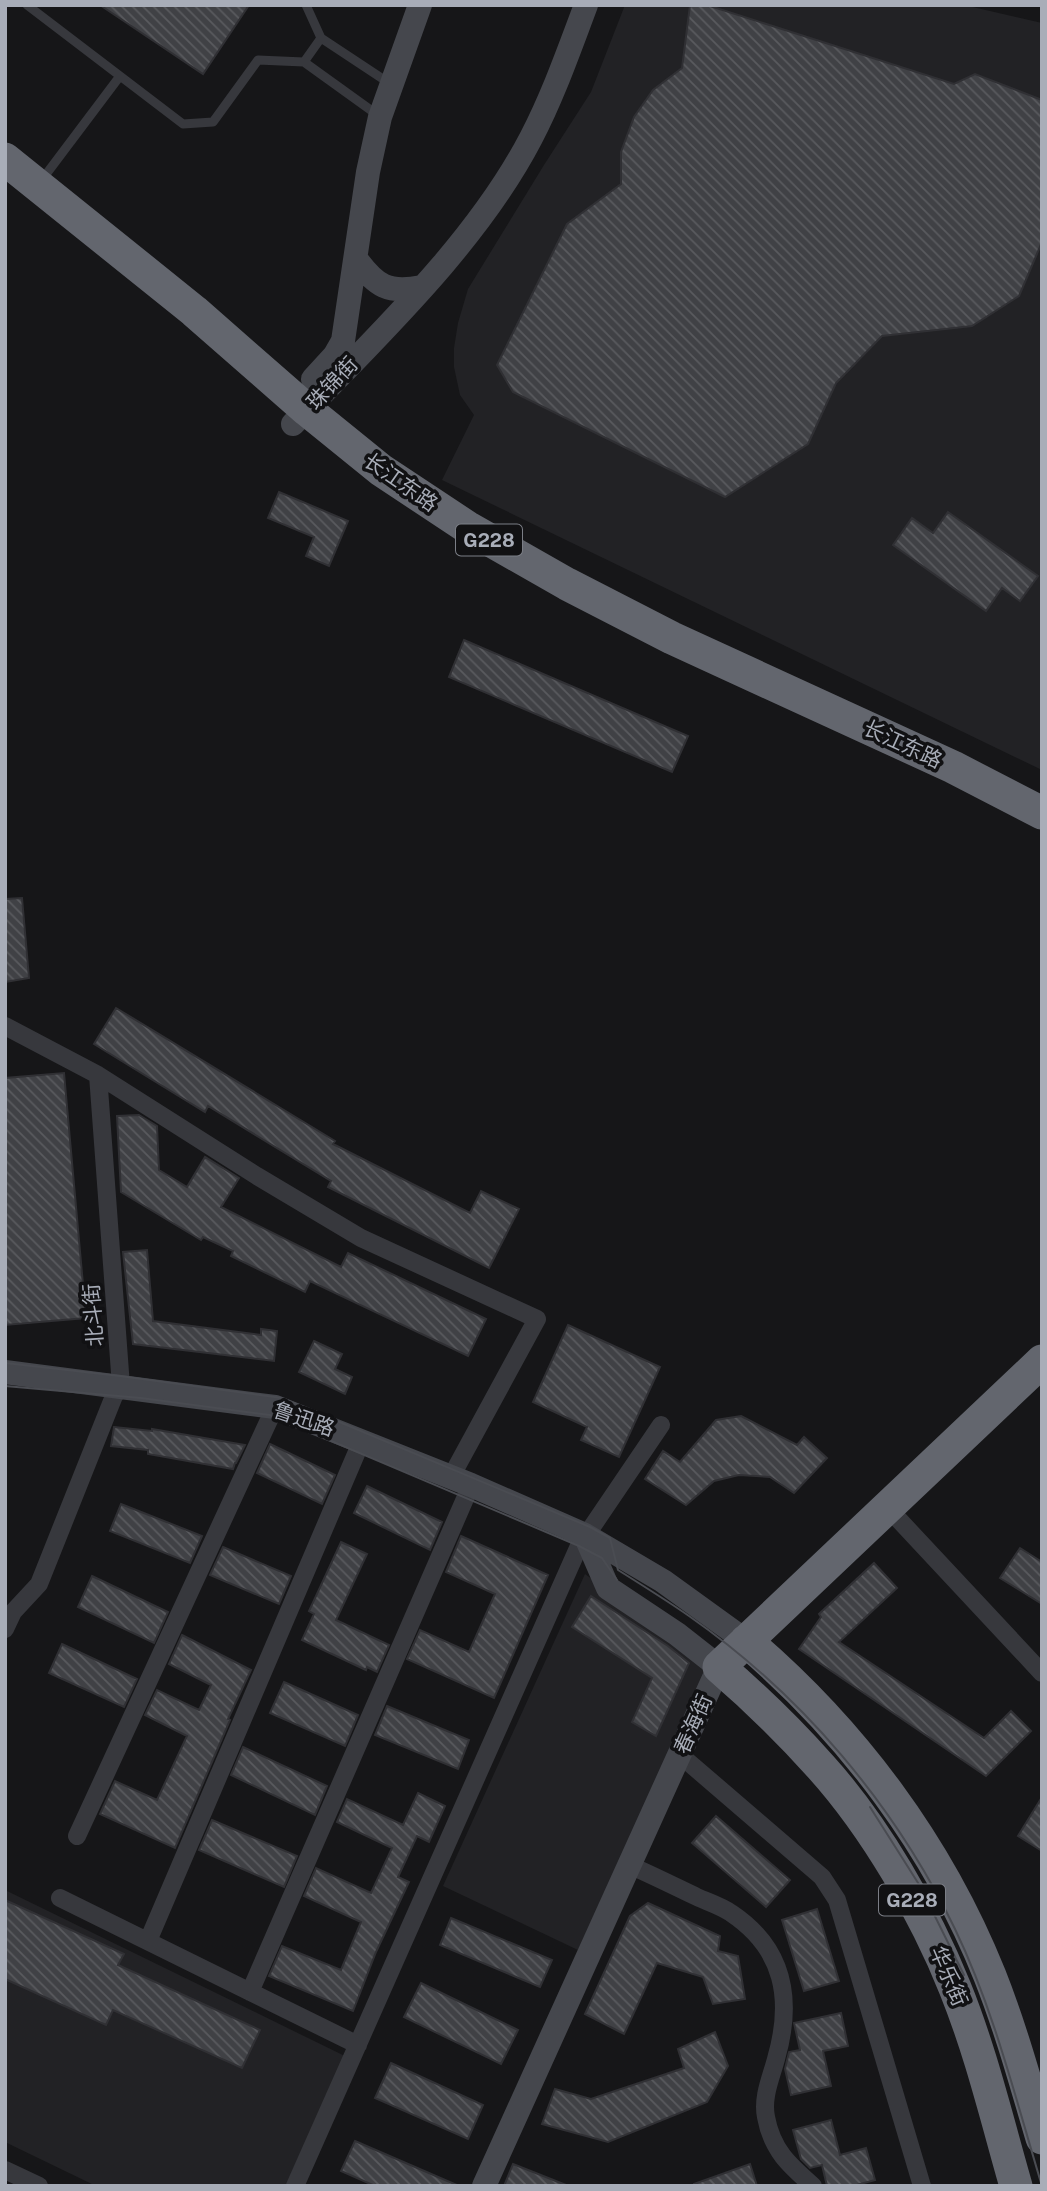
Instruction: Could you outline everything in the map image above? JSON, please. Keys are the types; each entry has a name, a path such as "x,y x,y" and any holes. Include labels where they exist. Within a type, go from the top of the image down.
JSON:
{"highway":[{"name":"长江东路","path":"5,159 194,311 299,411 368,486 457,544 560,602 664,654 945,783 1042,832"},
{"name":"长江东路","path":"5,183 182,326 381,470 467,527 672,638 953,767 1042,813"},
{"name":"春海街","path":"719,1667 1042,1361"},
{"name":"华乐街","path":"746,1641 782,1672 852,1745 912,1828 942,1876 967,1925 990,1976 1010,2031 1025,2118 1016,2186"},
{"name":"华乐街","path":"719,1667 754,1698 823,1769 867,1828 908,1892 935,1941 975,2042 1025,2118"}],"main road":[{"name":"珠锦街","path":"299,411 343,341 368,172 380,117 420,5"},
{"name":"珠锦街","path":"299,411 422,287 493,200 531,138 586,5"},
{"path":"356,259 368,276 382,286 401,291 422,287"},
{"name":"鲁迅路","path":"5,1372 275,1407 362,1440 585,1535 663,1581 746,1641"},
{"path":"585,1535 608,1588 677,1634 719,1667"},
{"name":"春海街","path":"484,2186 719,1667"}],"street":[{"path":"5,1026 98,1075 361,1238 537,1319 461,1481 250,1992"},
{"name":"北斗街","path":"98,1075 121,1387"},
{"path":"5,1629 13,1612 39,1584 114,1396 121,1387"},
{"path":"77,1836 275,1407"},
{"path":"295,2186 585,1535 661,1425"},
{"path":"148,1941 362,1440"},
{"path":"887,1507 1042,1673"},
{"path":"679,1754 822,1877 831,1889 922,2186"},
{"path":"629,1865 731,1912 757,1935 777,1964 785,1995 785,2024 766,2090 765,2115 772,2138 785,2162 813,2186"},
{"path":"60,1898 358,2045"},
{"path":"5,2170 39,2186"}],"lane":[{"path":"27,5 183,124 212,122 258,60 303,62 380,117"},
{"path":"306,5 321,38 391,84"},
{"path":"303,62 321,38"},
{"path":"38,185 120,76"}],"shaded area":[{"path":"625,5 964,5 1042,23 1042,770 442,480 474,415 460,395 454,367 458,323 468,289 591,92"},
{"path":"585,1574 710,1665 578,1950 443,1886"},
{"path":"5,1890 351,2059 289,2186 96,2186 5,2142"}],"building":[{"path":"100,5 249,5 203,74"},
{"path":"690,5 707,5 954,84 975,74 1042,100 1042,242 1019,296 972,326 882,336 836,383 808,444 725,497 513,392 497,365 567,224 621,184 621,152 634,117 653,90 682,68"},
{"path":"279,492 348,521 329,566 306,556 314,537 268,518"},
{"path":"948,512 1038,576 1020,601 1002,588 986,611 893,545 912,518 933,533"},
{"path":"464,640 688,736 672,772 449,677"},
{"path":"22,898 29,978 5,982 5,899"},
{"path":"116,1008 335,1141 333,1144 470,1213 481,1191 519,1209 489,1268 328,1187 331,1181 208,1106 205,1112 94,1044"},
{"path":"64,1073 86,1318 5,1325 5,1078"},
{"path":"139,1115 157,1126 159,1170 187,1187 205,1157 239,1178 221,1207 341,1267 348,1253 486,1319 468,1356 310,1281 305,1292 231,1256 233,1251 203,1237 201,1240 121,1192 117,1116"},
{"path":"147,1250 153,1321 261,1335 261,1329 277,1331 274,1361 133,1344 123,1252"},
{"path":"568,1325 660,1367 619,1457 581,1440 587,1427 533,1402"},
{"path":"314,1341 342,1354 335,1369 352,1377 345,1394 299,1372"},
{"path":"741,1416 797,1445 804,1437 827,1458 794,1493 770,1477 739,1475 714,1481 686,1505 645,1479 663,1451 680,1462 716,1420"},
{"path":"114,1427 152,1429 245,1445 233,1469 148,1454 148,1450 111,1446"},
{"path":"270,1444 335,1475 322,1504 257,1473"},
{"path":"367,1486 442,1522 430,1550 354,1513"},
{"path":"121,1504 202,1536 190,1563 110,1531"},
{"path":"461,1536 548,1575 494,1698 407,1659 420,1630 469,1652 495,1594 446,1572"},
{"path":"341,1542 367,1554 336,1620 389,1645 377,1672 367,1667 366,1670 302,1640 314,1614 309,1611"},
{"path":"223,1547 291,1576 279,1604 210,1575"},
{"path":"1020,1548 1042,1562 1042,1604 1000,1578"},
{"path":"874,1563 897,1588 839,1642 984,1738 1011,1711 1031,1731 986,1776 799,1649 821,1617 819,1614"},
{"path":"92,1576 168,1612 154,1643 78,1607"},
{"path":"591,1596 668,1646 689,1663 656,1736 632,1722 652,1678 572,1627"},
{"path":"182,1635 251,1670 175,1848 100,1814 115,1781 157,1800 187,1736 145,1715 157,1690 199,1710 211,1685 169,1664"},
{"path":"62,1644 137,1679 124,1707 49,1673"},
{"path":"284,1682 358,1715 345,1746 270,1713"},
{"path":"387,1706 469,1740 458,1769 375,1735"},
{"path":"243,1747 327,1786 315,1815 231,1775"},
{"path":"418,1793 445,1806 429,1842 417,1836 398,1877 409,1882 376,1952 353,2011 269,1976 282,1946 341,1970 361,1922 304,1896 316,1868 371,1893 392,1848 337,1822 347,1799 403,1825"},
{"path":"1042,1797 1042,1851 1018,1836"},
{"path":"716,1816 790,1880 766,1907 692,1843"},
{"path":"212,1820 297,1856 284,1887 199,1850"},
{"path":"5,1900 124,1954 118,1965 260,2030 242,2068 113,2010 106,2025 5,1979"},
{"path":"648,1903 720,1936 718,1951 738,1956 745,1999 713,2004 703,1977 657,1963 624,2034 585,2014 630,1916"},
{"path":"817,1909 839,1981 804,1991 782,1920"},
{"path":"451,1918 552,1960 540,1987 440,1945"},
{"path":"421,1983 518,2030 501,2064 404,2017"},
{"path":"841,2013 848,2046 823,2051 831,2086 791,2095 785,2069 789,2052 800,2050 794,2023"},
{"path":"715,2032 728,2066 707,2102 608,2142 542,2124 555,2089 591,2099 684,2068 678,2049"},
{"path":"391,2063 483,2105 468,2139 375,2098"},
{"path":"831,2120 840,2155 866,2148 875,2180 853,2186 827,2186 822,2165 810,2168 801,2159 793,2130"},
{"path":"355,2141 459,2186 375,2186 341,2171"},
{"path":"513,2164 566,2185 566,2186 504,2186"},
{"path":"750,2164 757,2186 694,2186 694,2184"}],"tram line":[{"path":"5,1363 282,1398 590,1527 610,1538 618,1570 689,1616 770,1681 842,1756 904,1839 931,1883 969,1960 1003,2056 1042,2186"},
{"path":"5,1386 141,1398 270,1415 579,1546 602,1558 617,1580"},
{"path":"870,1807 920,1886 964,1975"}]}
